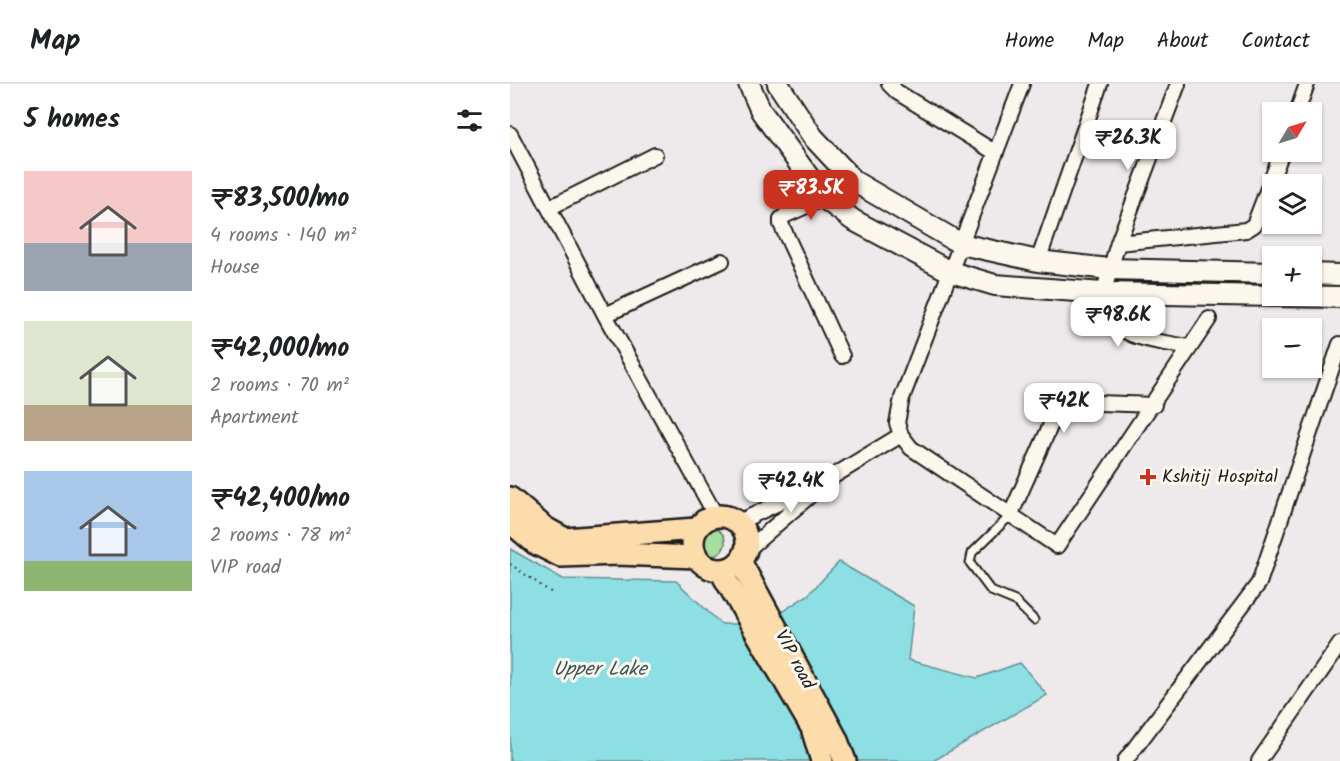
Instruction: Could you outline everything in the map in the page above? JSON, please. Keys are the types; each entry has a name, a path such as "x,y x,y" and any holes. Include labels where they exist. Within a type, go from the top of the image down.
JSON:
{"main road":[{"path":"510,498 545,528 565,539 696,529"},
{"path":"696,557 692,543 696,529 705,521 716,516 731,519 737,523"},
{"name":"VIP road","path":"510,522 535,543 561,556 617,554 696,557 702,564 720,570 753,604 836,738 845,761"},
{"name":"VIP road","path":"737,523 746,539 743,556 753,604 812,729 822,761"},
{"path":"720,570 731,568 743,556"}],"street":[{"path":"749,84 761,111 824,198 853,220 951,272 995,285 1102,293 1340,297"},
{"path":"778,84 813,137 855,182 961,244 1038,261 1109,269 1262,273"},
{"path":"1022,84 902,398 897,423 901,435 911,448 1057,546 1154,405 1188,347 1209,319"},
{"path":"1038,261 1100,84"},
{"path":"1178,84 1118,243 1099,307 1108,321 1124,333 1188,347"},
{"path":"1301,102 1308,84"},
{"path":"898,87 996,153"},
{"path":"510,134 605,315 716,516"},
{"path":"549,208 655,156"},
{"path":"1118,243 1251,228 1278,162"},
{"path":"824,198 786,214 781,219 781,224 842,356"},
{"path":"605,315 722,261"},
{"path":"1322,274 1340,275"},
{"path":"1125,761 1259,583 1340,344"},
{"path":"1010,516 1052,422 1071,402 1154,405"},
{"path":"737,523 832,477 901,435"},
{"path":"743,556 832,477"},
{"path":"1259,761 1340,644"}],"lane":[{"path":"1010,516 972,553 970,563 991,591 1015,601 1034,620"}],"path":[{"path":"510,564 552,593"}],"green space":[{"path":"711,528 721,532 725,542 721,552 711,556 701,552 697,542 701,532"}],"water":[{"name":"Upper Lake","path":"510,549 563,579 676,581 721,624 763,624 808,595 839,562 914,606 908,660 977,678 1020,663 1047,695 933,761 510,761"}],"place":[{"name":"Kshitij Hospital","path":"1148,477"}]}
